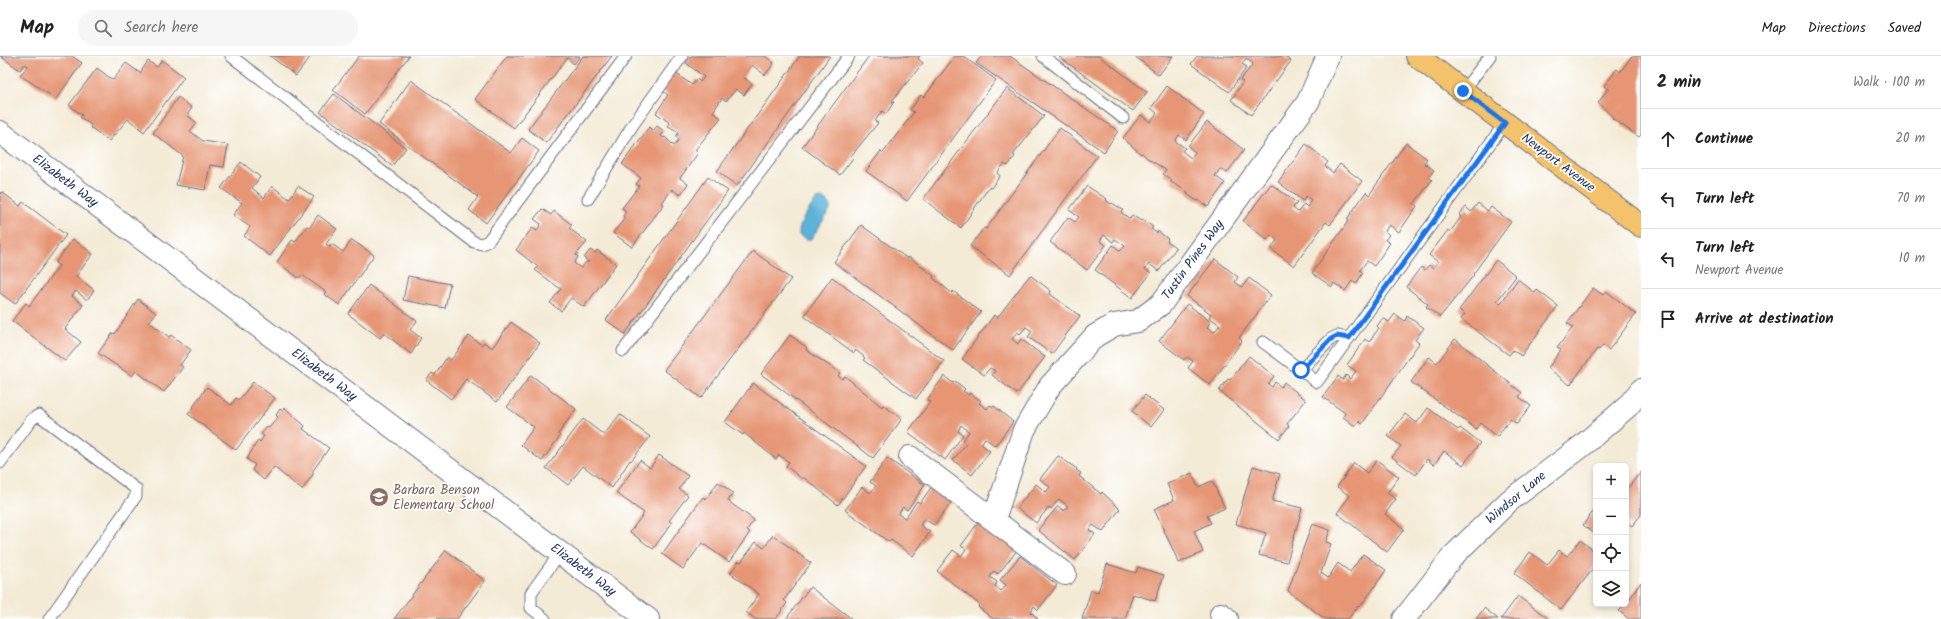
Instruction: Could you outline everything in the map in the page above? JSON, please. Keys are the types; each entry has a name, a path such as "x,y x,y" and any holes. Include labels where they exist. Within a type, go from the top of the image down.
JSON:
{"main road":[{"name":"Newport Avenue","path":"1417,56 1641,226"}],"street":[{"name":"Tustin Pines Way","path":"994,519 1024,430 1050,386 1095,336 1114,325 1138,321 1161,304 1308,102 1328,56"},
{"name":"Elizabeth Way","path":"0,132 648,619"},
{"name":"Windsor Lane","path":"1404,619 1452,556 1509,501 1582,446 1628,406 1641,390"},
{"path":"910,457 1065,574"}],"lane":[{"path":"231,56 474,242 482,244 488,241 626,56"},
{"path":"588,199 632,126 682,56"},
{"path":"623,351 849,56"},
{"path":"1043,56 1123,118"},
{"path":"1463,91 1490,56"},
{"path":"1263,342 1317,382 1505,123"},
{"path":"1301,370 1331,339 1337,336 1349,338"},
{"path":"0,463 32,419 39,415 136,489 136,496 50,619"},
{"path":"545,619 531,608 531,593 560,553"}],"water":[{"path":"822,198 830,204 830,210 811,239 806,239 799,235 800,226 817,199"}],"building":[{"path":"0,56 72,56 82,63 56,99 20,75 28,66 25,64 20,70"},
{"path":"270,56 311,56 296,76"},
{"path":"359,56 409,56 365,114 333,90"},
{"path":"507,56 580,56 574,64 567,58 514,128 475,99"},
{"path":"583,56 612,56 546,143 528,129"},
{"path":"691,56 765,56 774,63 765,75 752,65 743,77 752,84 744,95 736,89 726,101 722,98 713,112 721,118 695,150 698,153 680,178 688,184 680,195 672,189 662,203 664,204 632,247 613,233 625,218 623,216 626,211 622,208 639,186 636,184 641,178 622,164 649,127 653,131 657,126 664,131 661,136 664,138 665,137 674,146 679,139 676,137 679,132 668,126 670,123 656,113 668,95 661,90 674,72 692,85 697,79 700,82 704,77 686,63"},
{"path":"800,56 830,56 737,186 717,171"},
{"path":"869,56 920,56 918,59 923,63 892,101 894,102 886,114 882,111 875,121 878,123 851,156 853,158 840,175 802,147"},
{"path":"955,56 963,56 996,80 907,201 866,171 881,151 883,153 914,112 910,110 921,95 924,97"},
{"path":"982,56 1010,56 1118,131 1104,152 976,63"},
{"path":"1058,56 1099,56 1147,92 1133,111"},
{"path":"1134,56 1173,56 1159,75"},
{"path":"1197,56 1284,56 1291,61 1251,115 1231,100 1243,82 1240,80 1253,64 1246,58 1242,64 1247,67 1229,92 1191,64"},
{"path":"1632,56 1641,56 1641,135 1639,137 1612,118 1613,117 1598,103 1608,89 1604,86 1617,69 1620,72"},
{"path":"162,60 184,77 144,132 128,119 109,141 90,127 91,125 80,117 82,115 69,105 97,68 113,80 126,63 140,73 148,61 157,67"},
{"path":"411,80 511,153 522,138 539,151 486,223 469,210 478,197 379,124"},
{"path":"1167,86 1204,114 1186,140 1179,135 1175,141 1185,148 1182,151 1191,158 1195,152 1188,146 1207,122 1244,150 1227,173 1220,169 1215,176 1225,183 1208,207 1187,194 1188,192 1171,182 1172,180 1163,174 1166,170 1142,153 1141,154 1123,138 1141,115 1150,122 1157,113 1151,108"},
{"path":"1007,88 1044,116 1013,155 1015,156 1008,166 1004,164 997,173 1000,176 991,188 989,187 961,228 923,199"},
{"path":"334,94 406,148 392,166 320,112"},
{"path":"178,97 192,108 187,115 197,123 190,131 203,141 228,145 224,167 210,165 205,190 176,185 183,156 153,133"},
{"path":"1060,128 1097,156 1010,275 970,246 984,228 986,229"},
{"path":"1406,143 1427,159 1424,163 1434,170 1429,177 1432,180 1414,204 1417,206 1399,232 1389,225 1385,231 1389,235 1385,240 1390,243 1374,266 1367,261 1360,270 1363,273 1356,284 1352,281 1345,291 1334,283 1332,287 1312,273 1349,220 1347,219 1366,192 1369,195"},
{"path":"1306,144 1328,162 1325,166 1333,173 1340,164 1362,181 1330,225 1326,222 1294,266 1271,249 1277,240 1271,235 1267,240 1243,221 1271,184 1297,203 1293,208 1298,212 1304,204 1307,207 1311,200 1306,196 1303,201 1278,182"},
{"path":"241,162 260,177 252,188 264,198 272,186 289,199 298,186 314,197 270,256 244,236 250,227 233,215 242,203 221,188"},
{"path":"708,177 728,191 625,334 606,320"},
{"path":"1087,186 1107,199 1106,200 1111,204 1112,203 1123,210 1121,212 1130,219 1132,215 1141,221 1142,219 1153,227 1151,229 1157,233 1158,231 1176,248 1159,271 1149,264 1145,269 1151,273 1132,298 1095,270 1113,245 1120,251 1125,246 1115,239 1113,242 1104,235 1100,241 1106,245 1087,270 1050,242 1068,217 1075,222 1079,217 1069,210"},
{"path":"2,192 20,206 23,202 66,235 15,304 0,293 0,194"},
{"path":"1478,203 1488,211 1491,207 1511,222 1473,274 1474,275 1440,317 1426,307 1428,304 1406,287 1421,267 1425,270 1429,265 1433,268 1438,262 1429,255 1448,230 1450,232 1461,217 1459,215 1466,207 1471,212"},
{"path":"542,209 551,215 554,211 572,225 569,228 587,242 576,255 578,257 574,263 581,268 586,262 589,262 584,258 590,250 595,253 597,250 616,264 584,307 571,298 561,311 550,303 561,289 535,270 538,267 516,250 532,228 537,231 541,224 534,219"},
{"path":"318,215 337,229 326,244 330,247 332,244 343,252 352,240 374,255 339,305 324,294 326,292 302,275 299,278 277,262 292,240 295,242 307,226 310,227"},
{"path":"861,225 908,259 909,257 934,276 933,278 952,293 953,291 981,312 953,350 834,262"},
{"path":"73,239 93,254 76,276 94,290 87,300 76,291 72,296 83,305 65,329 81,342 65,361 12,321 26,303 29,306 59,266 55,263"},
{"path":"753,251 791,279 701,398 664,370"},
{"path":"1215,259 1238,277 1235,282 1242,287 1249,278 1271,295 1239,338 1242,341 1210,385 1188,368 1193,361 1187,357 1184,360 1159,341 1187,304 1211,322 1207,327 1214,332 1220,325 1209,317 1211,314 1187,296"},
{"path":"1496,260 1516,276 1497,301 1500,304 1518,279 1535,293 1537,290 1558,306 1521,356 1513,350 1509,355 1461,319 1465,314 1459,310"},
{"path":"1030,275 1051,291 1050,294 1080,316 1052,354 1028,337 1032,331 1026,327 1020,334 1017,332 1012,339 1018,344 1021,339 1045,357 1017,394 992,375 995,371 990,368 984,375 962,359 994,315 997,318"},
{"path":"408,276 450,284 445,308 403,300"},
{"path":"832,277 944,361 916,399 863,360 865,358 856,350 854,353 804,316"},
{"path":"369,285 417,321 410,330 421,338 411,354 384,333 380,338 348,314"},
{"path":"1593,288 1603,295 1606,291 1636,314 1609,350 1603,345 1599,350 1597,349 1570,385 1548,368 1561,350 1557,348 1573,327 1567,323"},
{"path":"138,299 156,313 149,322 169,337 171,335 191,350 180,365 183,367 164,392 136,371 132,376 98,353 113,333 115,334"},
{"path":"1395,314 1405,321 1407,316 1424,328 1415,340 1419,343 1362,424 1359,421 1355,426 1343,417 1345,413 1323,397 1338,376 1343,380 1346,375 1350,379 1356,371 1347,365 1365,339 1369,342 1379,328 1377,326 1383,318 1389,322"},
{"path":"511,322 540,343 497,402 466,379 451,399 426,380 432,373 435,375 447,357 451,360 469,336 482,345 484,342 492,348"},
{"path":"790,335 807,348 806,350 840,373 838,376 842,379 845,376 882,407 883,405 902,419 873,458 761,374"},
{"path":"1455,339 1522,393 1519,397 1531,406 1517,424 1510,419 1497,437 1480,423 1476,429 1411,382 1429,357 1437,363"},
{"path":"1249,356 1274,376 1268,384 1272,387 1275,382 1281,387 1284,382 1306,400 1287,424 1289,426 1279,439 1219,391"},
{"path":"531,375 576,409 558,434 560,436 542,461 521,445 534,427 507,407"},
{"path":"944,376 953,383 955,381 965,389 963,391 969,395 970,393 981,401 979,403 987,409 990,405 993,407 994,406 1013,422 995,446 985,438 981,444 990,451 972,475 953,460 966,444 962,441 969,432 961,425 958,431 963,435 945,460 908,432 930,402 927,400"},
{"path":"253,382 275,398 236,450 188,414 207,387 231,405 236,398 239,400"},
{"path":"753,383 866,466 838,505 803,477 802,479 786,466 789,462 779,455 776,459 744,433 743,435 725,422"},
{"path":"1145,395 1164,410 1151,427 1132,411"},
{"path":"285,408 305,426 303,429 329,448 312,472 314,473 302,490 274,467 264,480 252,470 255,465 247,459 258,440 260,442 264,436 261,434 267,427 269,428 278,417 276,415 280,409 283,411"},
{"path":"1428,408 1458,430 1460,428 1480,443 1463,465 1444,451 1434,465 1427,459 1416,475 1392,457 1401,446 1388,436 1405,414 1417,423"},
{"path":"620,414 650,437 631,461 630,460 612,488 583,466 568,485 546,468 583,419 604,435"},
{"path":"659,455 688,476 679,489 688,495 669,521 672,523 653,549 630,532 644,513 616,493 640,460 650,468"},
{"path":"1058,456 1077,469 1076,470 1081,473 1079,476 1101,494 1102,492 1120,509 1103,532 1093,525 1089,530 1095,534 1075,560 1038,530 1058,506 1064,511 1068,506 1059,499 1051,509 1049,507 1036,523 1017,508 1036,484 1046,492 1050,487 1040,479"},
{"path":"887,458 925,485 907,510 903,507 898,514 905,518 917,501 920,503 933,485 953,500 934,525 924,519 920,525 930,532 913,556 891,540 889,542 845,510 862,487 870,493 876,486 870,482"},
{"path":"1377,460 1399,477 1387,493 1396,499 1385,514 1404,529 1387,552 1337,513 1350,496 1337,487 1354,463 1367,473"},
{"path":"1253,466 1280,474 1272,501 1302,508 1287,562 1259,555 1266,533 1236,524"},
{"path":"1641,472 1641,515 1632,526 1629,524 1629,486"},
{"path":"1192,473 1198,487 1212,481 1225,508 1207,516 1211,523 1194,531 1203,552 1179,563 1154,509 1174,500 1167,484"},
{"path":"718,482 733,493 728,501 754,520 747,530 750,532 729,562 702,543 683,569 662,554 703,497 706,499"},
{"path":"1593,512 1593,533 1583,525"},
{"path":"980,520 1018,549 998,574 994,571 990,577 997,582 995,586 1001,591 1006,585 1000,580 1020,556 1057,585 1038,610 1034,606 1031,612 1038,619 993,619 978,607 980,605 937,571 953,550 961,556 966,549 961,546"},
{"path":"1312,524 1330,530 1326,542 1331,544 1321,573 1328,578 1338,563 1350,572 1363,554 1386,570 1366,599 1359,607 1358,606 1348,619 1325,619 1288,591"},
{"path":"773,535 811,563 784,600 787,603 776,619 755,619 746,612 759,594 730,573 739,561 741,562 756,542 764,548"},
{"path":"1580,540 1593,550 1593,569 1561,610 1514,573 1530,552 1547,565 1559,550 1567,556"},
{"path":"446,550 485,581 457,619 394,619"},
{"path":"1107,564 1136,573 1138,567 1164,575 1155,601 1133,594 1125,619 1082,619 1091,590 1098,592"},
{"path":"1641,582 1641,619 1629,619 1619,611 1623,607 1629,607 1629,600"},
{"path":"810,587 852,619 786,619"},
{"path":"1518,596 1549,619 1501,619"},
{"path":"1484,608 1498,619 1476,619"}],"place":[{"name":"Barbara Benson Elementary School","path":"379,497"}],"route":[{"path":"1301,370 1331,339 1337,336 1349,338 1505,123 1463,91"}]}
